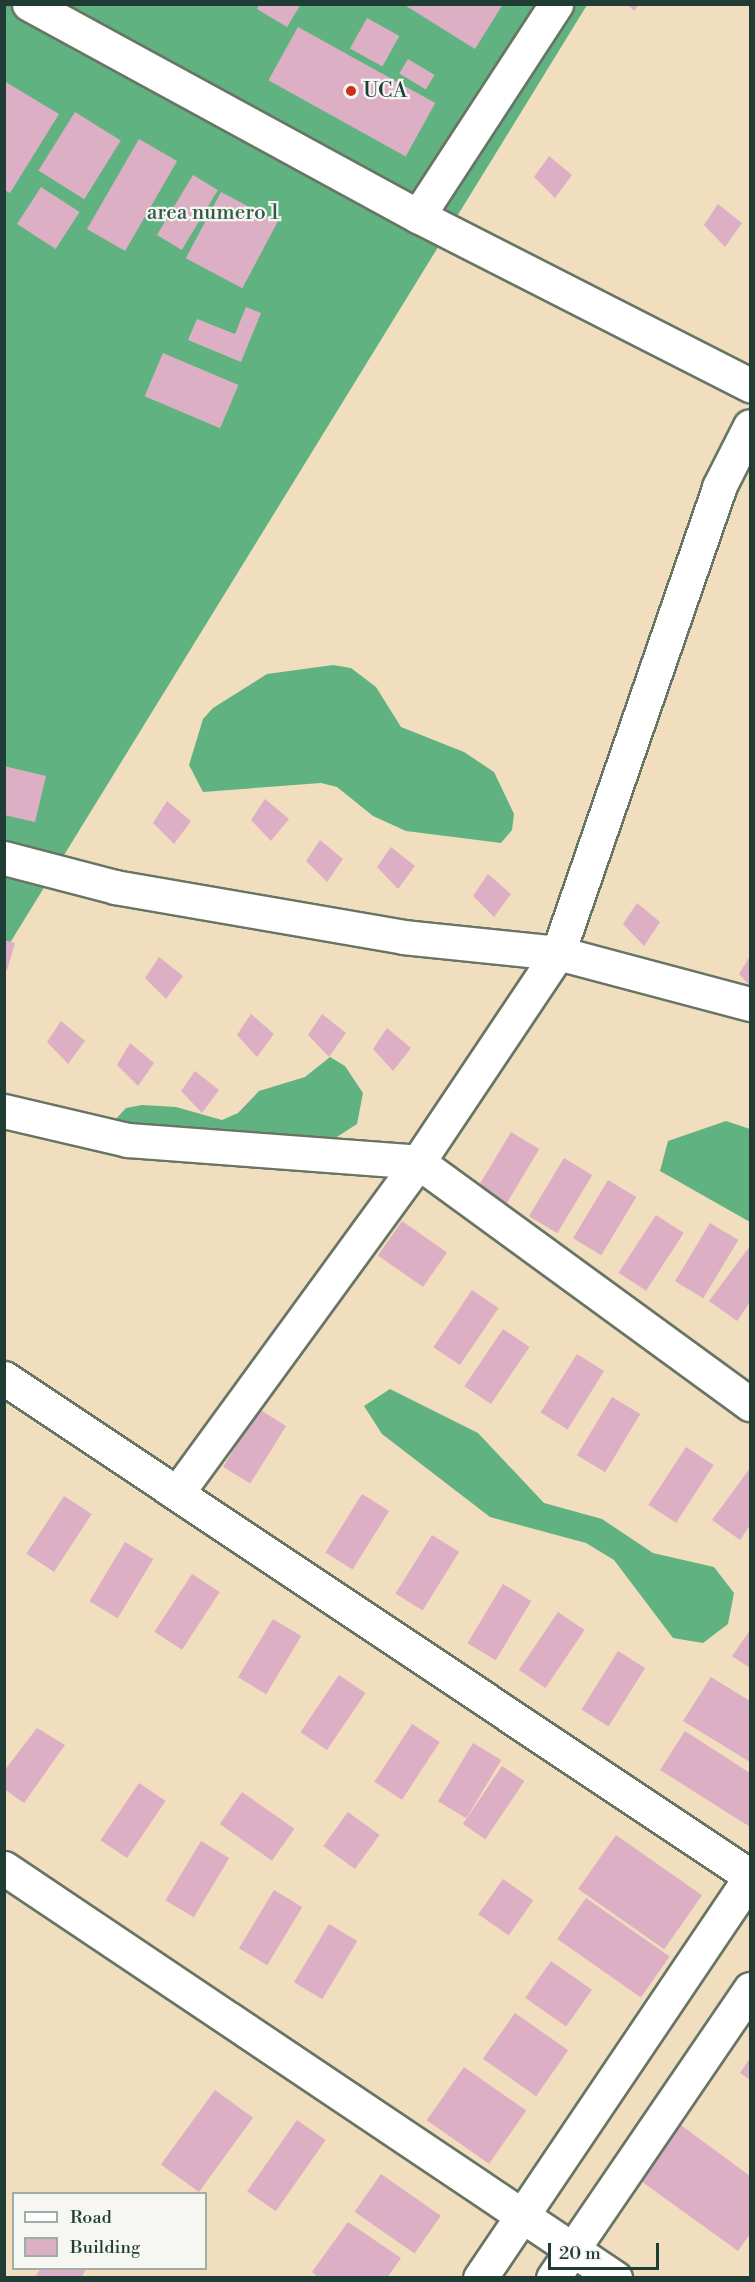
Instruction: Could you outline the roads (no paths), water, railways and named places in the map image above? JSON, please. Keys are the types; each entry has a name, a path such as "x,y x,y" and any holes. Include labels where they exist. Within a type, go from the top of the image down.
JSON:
{"street":[{"path":"29,4 418,216 750,386"},
{"path":"418,216 556,4"},
{"path":"177,1493 418,1162 558,953 715,498 750,426"},
{"path":"4,858 115,887 380,933 558,953 750,1004"},
{"path":"4,1110 128,1140 418,1162 750,1404"},
{"path":"4,1378 750,1877 480,2277"},
{"path":"4,1869 615,2277"},
{"path":"553,2277 750,1989"}],"place":[{"name":"UCA","path":"351,91"}],"park label":[{"name":"area numero 1","path":"213,213"}]}
